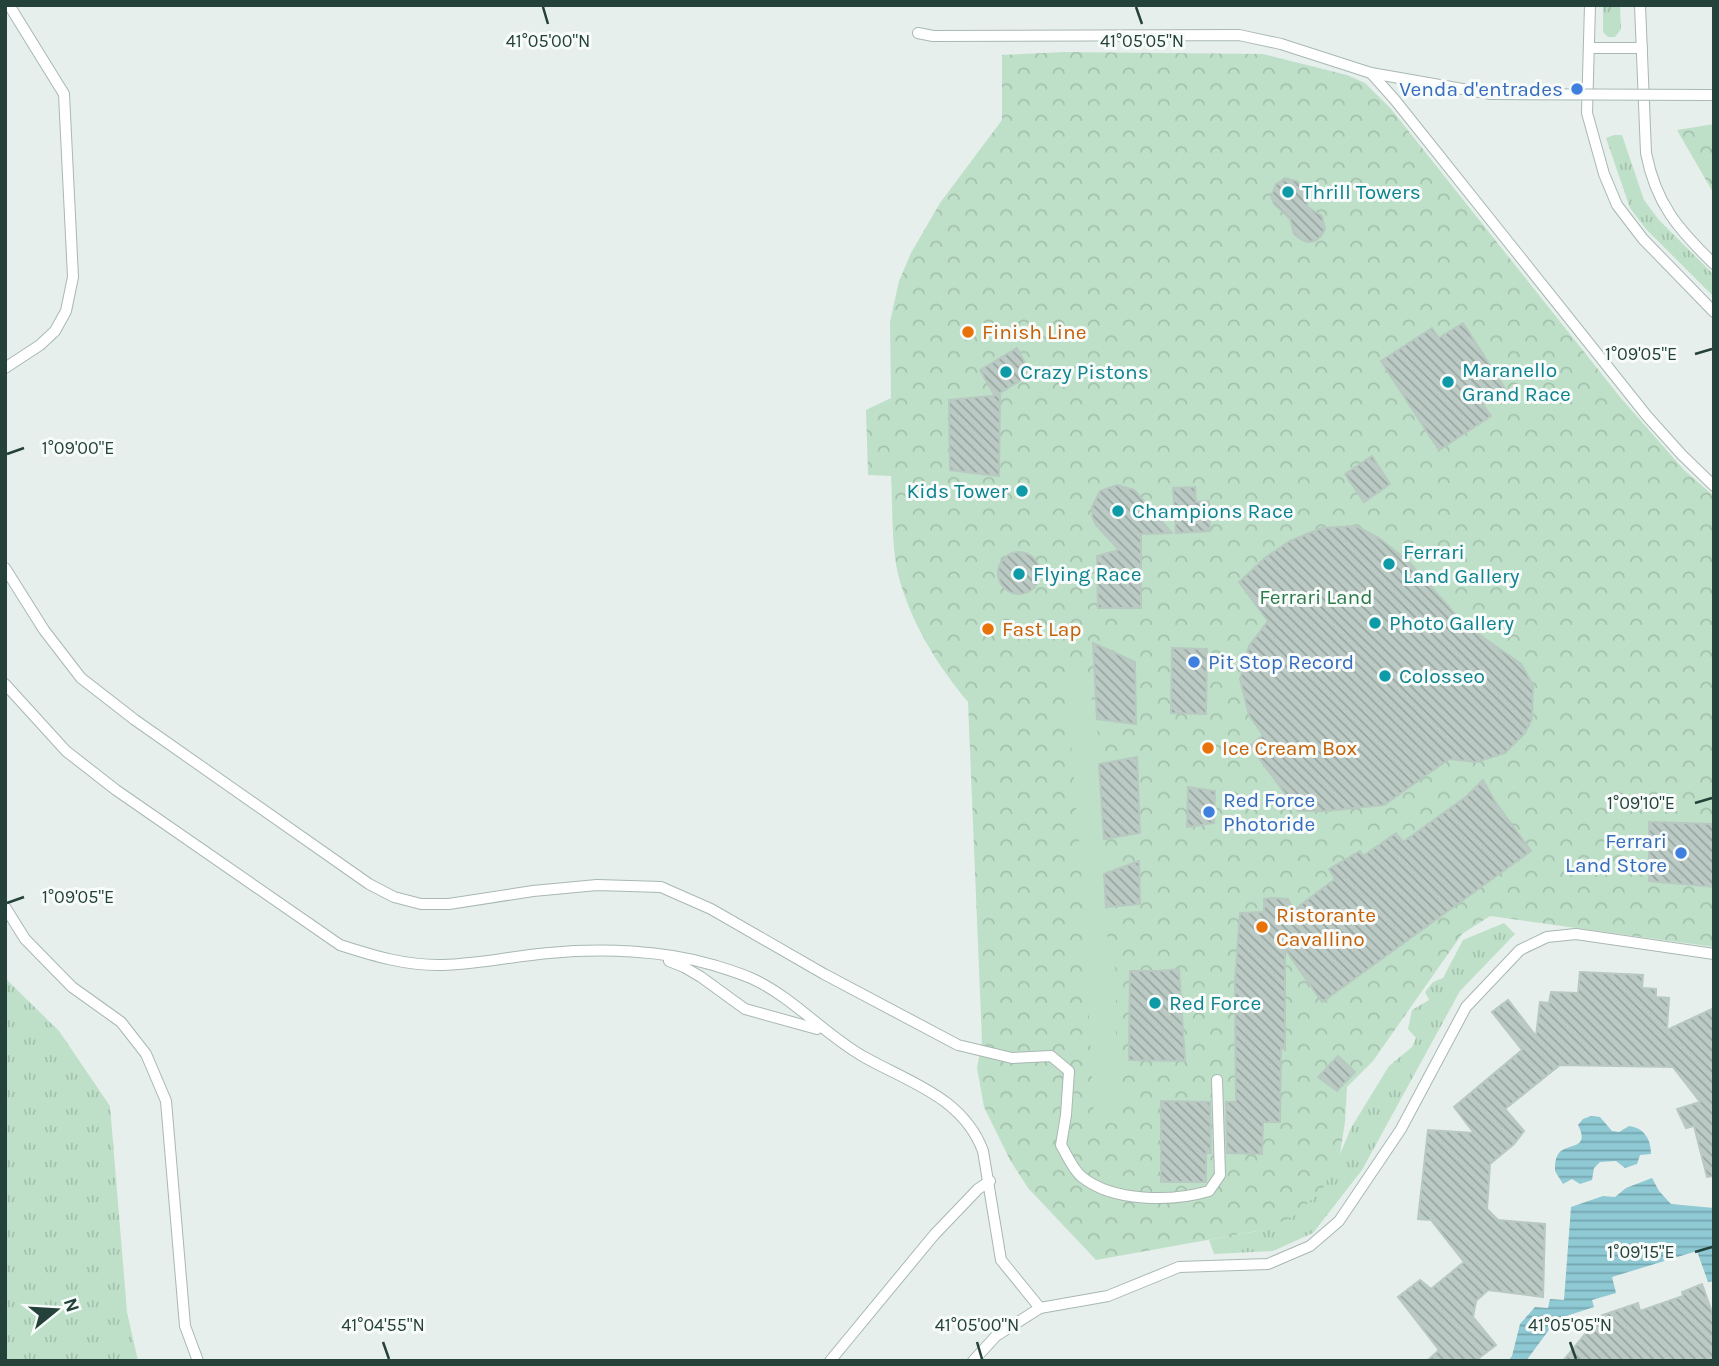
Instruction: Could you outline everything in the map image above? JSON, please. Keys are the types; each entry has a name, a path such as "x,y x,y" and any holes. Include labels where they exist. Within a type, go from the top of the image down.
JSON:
{"lane":[{"path":"5,368 40,345 55,331 66,311 73,277 64,94 9,5"},
{"path":"1590,5 1587,113 1604,174 1617,205 1643,239 1714,312"},
{"path":"1640,5 1646,153 1650,174 1671,218 1684,235 1714,264"},
{"path":"918,33 933,36 1238,35 1282,44 1371,73 1491,94 1714,95"},
{"path":"1589,48 1642,48"},
{"path":"1371,73 1647,416 1714,486"},
{"path":"5,568 44,630 81,678 135,720 369,884 394,897 421,904 449,904 533,891 597,886 661,887 710,909 824,974 958,1045 1012,1058 1051,1056 1069,1071 1061,1145 1079,1176 1103,1190 1161,1200 1209,1191 1220,1175 1217,1080"},
{"path":"5,684 76,759 116,790 340,945 379,958 442,965 574,951 614,951 650,955 696,961 754,980 778,994 826,1032 864,1057 928,1089 960,1113 978,1136 990,1181 1001,1259 1040,1308"},
{"path":"5,907 25,939 72,987 121,1022 146,1054 166,1101 186,1326 198,1361"},
{"path":"973,1361 996,1336 1040,1308 1108,1296 1179,1267 1268,1264 1310,1245 1339,1221 1401,1129 1466,1007 1520,950 1547,937 1576,934 1714,954"},
{"path":"650,955 684,967 745,1009 826,1032"},
{"path":"830,1361 934,1235 978,1189 990,1181"}],"green space":[{"path":"1603,5 1620,5 1621,29 1615,37 1608,37 1603,32"},
{"name":"Ferrari Land","path":"1065,52 1263,54 1347,75 1365,83 1391,109 1620,397 1684,470 1714,496 1714,947 1490,916 1462,934 1373,1061 1347,1087 1340,1154 1323,1188 1296,1215 1263,1230 1096,1260 1028,1188 1010,1160 984,1107 977,1068 982,1041 968,702 926,642 903,591 894,550 891,476 868,475 866,410 891,398 890,322 899,281 911,253 940,203 1002,120 1002,55"},
{"path":"1714,124 1714,194 1677,130"},
{"path":"1622,135 1644,200 1659,220 1714,275 1714,297 1646,229 1630,208 1606,138"},
{"path":"1084,670 1097,719 1107,935 1116,972 1116,1046 1121,1111 1115,1124 1094,1117 1083,895 1067,693 1071,673"},
{"path":"1504,923 1515,934 1460,991 1362,1170 1313,1233 1273,1251 1214,1254 1209,1240 1263,1230 1340,1154 1351,1128 1389,1066 1412,1047 1416,1038 1408,1029 1412,1010 1429,1000 1425,992 1433,982 1443,978 1463,940"},
{"path":"5,978 59,1031 110,1106 127,1312 138,1361 5,1361"}],"water":[{"path":"1591,1116 1600,1117 1612,1131 1619,1132 1629,1126 1639,1129 1648,1139 1651,1154 1640,1155 1637,1164 1625,1168 1616,1161 1600,1162 1594,1168 1592,1180 1580,1184 1572,1179 1563,1184 1555,1171 1557,1157 1563,1150 1580,1142 1582,1139 1578,1125"},
{"path":"1652,1178 1671,1204 1714,1208 1714,1281 1708,1282 1697,1251 1612,1277 1616,1293 1592,1300 1594,1307 1557,1319 1526,1361 1508,1361 1512,1356 1520,1324 1535,1307 1548,1308 1550,1299 1564,1300 1571,1207 1603,1196 1615,1197 1626,1188"}],"building":[{"path":"1286,179 1297,181 1303,188 1308,207 1322,216 1325,229 1315,241 1307,242 1294,234 1290,219 1274,204 1271,196 1276,184"},
{"name":"Maranello Grand Race","path":"1463,323 1506,390 1483,405 1491,416 1439,450 1381,361 1432,328 1439,338"},
{"name":"Crazy Pistons","path":"1017,348 1031,374 995,396 980,370"},
{"path":"1000,395 999,476 950,470 949,400"},
{"path":"1372,456 1390,484 1364,502 1345,474"},
{"path":"1117,485 1134,490 1172,533 1141,534 1141,608 1098,608 1097,556 1119,550 1096,525 1092,507 1100,491"},
{"path":"1195,487 1196,502 1209,501 1210,531 1176,533 1173,488"},
{"name":"Colosseo","path":"1356,526 1379,538 1409,562 1464,624 1521,664 1533,685 1532,719 1525,733 1505,753 1476,762 1449,759 1384,805 1298,811 1250,746 1263,735 1249,715 1240,679 1249,646 1268,621 1239,582 1266,557 1290,541 1322,528"},
{"name":"Flying Race","path":"1019,552 1034,558 1040,573 1034,588 1019,594 1004,588 998,573 1004,558"},
{"path":"1093,643 1135,662 1136,724 1097,719"},
{"path":"1172,648 1207,649 1206,714 1171,713"},
{"path":"1137,757 1140,833 1104,839 1099,764"},
{"path":"1483,780 1531,851 1322,1002 1285,949 1285,1050 1281,1047 1280,1122 1263,1122 1262,1154 1227,1153 1226,1102 1236,1102 1235,982 1240,913 1264,912 1264,899 1273,898 1288,899 1294,910 1335,879 1329,869 1360,851 1363,856 1396,833 1403,842 1467,796"},
{"path":"1188,787 1215,791 1214,823 1187,827"},
{"name":"Ferrari Land Store","path":"1649,822 1714,824 1714,887 1649,881"},
{"path":"1139,861 1140,904 1106,907 1104,874"},
{"name":"Red Force","path":"1179,969 1185,1061 1129,1060 1130,971"},
{"path":"1580,972 1643,975 1642,988 1656,989 1656,997 1669,998 1667,1030 1714,1008 1714,1176 1707,1177 1694,1126 1686,1128 1677,1109 1700,1102 1673,1067 1560,1065 1505,1109 1524,1131 1514,1144 1490,1164 1487,1209 1498,1220 1545,1224 1543,1297 1488,1290 1476,1301 1473,1317 1496,1345 1475,1361 1427,1361 1439,1350 1398,1297 1420,1280 1431,1289 1464,1262 1431,1220 1418,1219 1428,1130 1474,1133 1454,1107 1522,1050 1492,1012 1508,1000 1536,1036 1540,1002 1549,1003 1551,992 1578,993"},
{"path":"1338,1056 1355,1072 1337,1091 1318,1077"},
{"path":"1161,1101 1210,1102 1211,1153 1206,1153 1206,1182 1161,1182"},
{"path":"1702,1284 1714,1318 1714,1361 1563,1361 1586,1333 1582,1322 1638,1303 1640,1311 1683,1296 1682,1292"}],"place":[{"name":"Venda d'entrades","path":"1577,89"},
{"name":"Thrill Towers","path":"1288,192"},
{"name":"Finish Line","path":"968,332"},
{"name":"Crazy Pistons","path":"1006,372"},
{"name":"Maranello Grand Race","path":"1448,382"},
{"name":"Kids Tower","path":"1022,491"},
{"name":"Champions Race","path":"1118,511"},
{"name":"Ferrari Land Gallery","path":"1389,564"},
{"name":"Flying Race","path":"1019,574"},
{"name":"Photo Gallery","path":"1375,623"},
{"name":"Fast Lap","path":"988,629"},
{"name":"Pit Stop Record","path":"1194,662"},
{"name":"Colosseo","path":"1385,676"},
{"name":"Ice Cream Box","path":"1208,748"},
{"name":"Red Force Photoride","path":"1209,812"},
{"name":"Ferrari Land Store","path":"1681,853"},
{"name":"Ristorante Cavallino","path":"1262,927"},
{"name":"Red Force","path":"1155,1003"}]}
